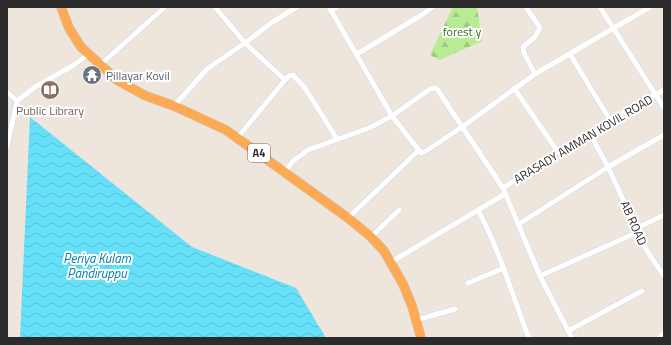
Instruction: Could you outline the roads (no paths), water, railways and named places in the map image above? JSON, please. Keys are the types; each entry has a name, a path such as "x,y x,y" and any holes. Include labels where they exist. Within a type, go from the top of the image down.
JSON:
{"highway":[{"name":"A4","path":"61,7 72,34 82,47 117,80 144,95 174,106 226,130 348,218 371,237 384,251 403,284 412,306 421,338"}],"street":[{"path":"100,65 166,7"},
{"path":"215,7 245,43 285,80"},
{"path":"174,106 207,69 271,23 297,7"},
{"path":"337,7 330,9 392,116 421,152 426,151 462,127 535,74 650,7"},
{"path":"357,54 433,7"},
{"path":"526,7 540,28 535,37 522,47 535,74"},
{"path":"600,7 664,108"},
{"path":"7,147 17,100 35,87 74,66 89,54"},
{"path":"570,54 610,120"},
{"path":"238,138 285,80 292,75 305,88 337,139"},
{"path":"285,172 293,161 308,150 369,128 392,116 430,89 435,88 503,188 540,276 572,338"},
{"path":"514,88 558,152"},
{"name":"ARASADY AMMAN KOVIL ROAD","path":"503,188 610,120 664,90"},
{"path":"7,92 17,100"},
{"name":"AB ROAD","path":"590,134 608,167 647,251 664,276"},
{"path":"519,224 608,167 664,135"},
{"path":"348,218 419,150"},
{"name":"ARASADY AMMAN KOVIL ROAD","path":"391,262 505,194"},
{"path":"371,237 399,210"},
{"path":"478,210 488,229 504,268 529,338"},
{"path":"540,276 637,230 664,215"},
{"path":"468,283 504,268"},
{"path":"568,331 642,291"},
{"path":"416,320 455,308"},
{"path":"659,338 664,333"}],"water":[{"name":"Periya Kulam Pandiruppu","path":"30,117 192,247 296,288 326,338 20,338"}],"place":[{"name":"Pillayar Kovil","path":"92,75"},
{"name":"Public Library","path":"50,90"}],"park label":[{"name":"forest y","path":"462,31"}]}
